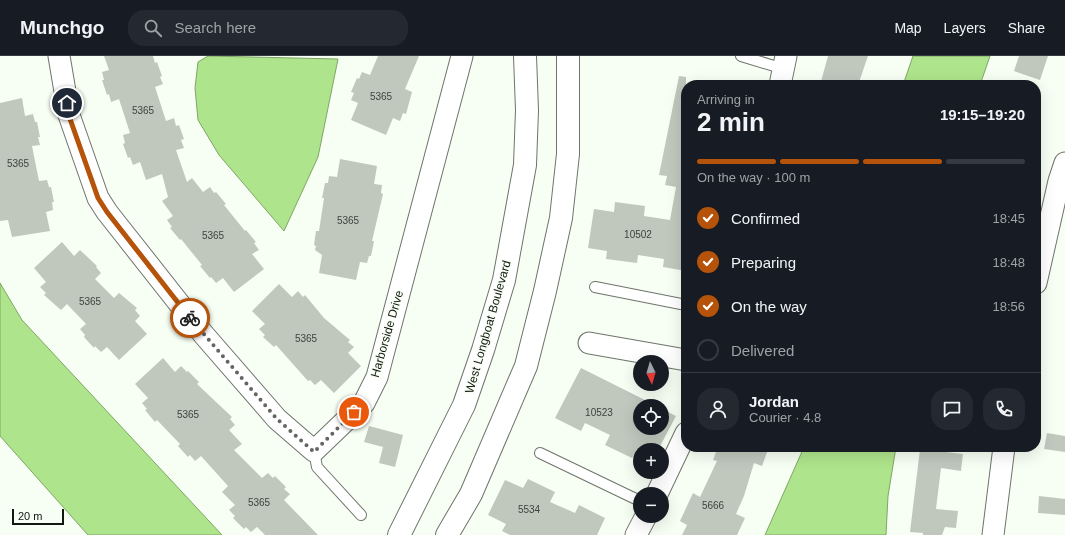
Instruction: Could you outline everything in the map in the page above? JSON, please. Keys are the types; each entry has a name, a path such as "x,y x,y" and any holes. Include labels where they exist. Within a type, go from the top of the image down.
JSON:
{"street":[{"path":"59,56 69,116 98,198 107,212 204,335 277,419 314,452"},
{"name":"Harborside Drive","path":"314,452 364,402 376,376 462,56"},
{"name":"West Longboat Boulevard","path":"398,535 464,405 483,350 504,280 525,165 528,110 525,56"},
{"path":"447,535 471,494 526,366 545,291 561,218 568,154 568,56"},
{"path":"1041,263 1063,176"},
{"path":"589,343 681,359"},
{"path":"660,487 681,444"},
{"path":"993,535 1003,452"},
{"path":"636,535 642,523"}],"lane":[{"path":"741,56 783,70"},
{"path":"595,287 681,304"},
{"path":"314,452 317,467 361,515"},
{"path":"540,453 633,498"}],"shaded area":[{"path":"208,56 338,59 318,157 284,231 219,155 198,120 195,88 198,62"},
{"path":"913,56 990,56 982,80 905,80"},
{"path":"0,283 22,320 222,535 88,535 0,436"},
{"path":"802,452 895,452 888,496 886,535 765,535"}],"building":[{"path":"104,56 153,56 155,63 157,62 163,84 155,87 166,121 174,118 176,126 179,125 184,139 181,140 184,148 176,150 187,182 192,178 203,192 210,187 214,193 216,192 226,204 224,205 256,242 254,243 259,250 252,254 264,269 234,292 223,278 216,283 211,277 210,278 200,266 202,265 170,228 172,227 167,220 173,216 162,201 168,197 162,174 146,180 140,162 133,165 130,157 128,158 123,144 125,143 123,135 130,133 119,99 111,102 109,94 107,95 102,80 104,80 102,72 109,70"},
{"path":"378,56 419,56 405,89 412,92 406,114 403,113 400,121 393,118 386,135 351,120 358,103 351,100 354,93 351,92 357,78 359,79 362,72 370,75"},
{"path":"828,56 868,56 860,80 821,80"},
{"path":"1019,56 1048,56 1040,80 1014,71"},
{"path":"679,76 686,77 686,80 681,80 681,270 663,267 664,259 638,255 637,263 606,259 607,251 588,248 594,209 614,212 615,202 645,206 644,216 670,220 676,187 665,185 667,176 659,175"},
{"path":"22,98 25,116 33,114 35,122 37,122 40,145 32,146 39,181 47,180 49,187 51,187 54,202 52,202 53,210 46,212 50,231 12,237 8,220 0,221 0,103"},
{"path":"340,159 377,166 374,184 382,185 381,193 383,194 372,241 374,241 371,256 369,256 367,263 360,262 356,280 319,273 322,255 315,250 316,246 314,245 316,231 319,231 325,183 328,183 329,176 337,177"},
{"path":"62,242 74,256 80,250 97,266 96,267 101,273 95,279 114,298 119,293 137,308 135,310 140,316 135,321 147,334 119,360 107,347 101,352 95,346 94,348 84,337 85,335 80,329 86,324 67,304 61,310 44,295 46,293 40,287 46,282 34,268"},
{"path":"279,284 292,297 298,291 303,297 305,295 324,318 350,340 348,342 354,347 348,353 361,366 334,393 321,380 315,385 310,380 308,381 276,345 274,347 263,337 265,335 259,329 265,324 252,311"},
{"path":"163,358 175,372 181,366 187,372 188,371 199,382 197,384 232,417 230,419 235,425 229,430 242,444 234,450 262,478 268,473 273,478 275,476 286,487 284,489 290,494 284,500 318,535 265,535 257,527 251,532 246,527 244,529 233,518 235,516 229,510 235,505 222,492 228,486 201,456 195,461 190,455 188,457 178,446 180,444 157,420 155,422 145,410 147,409 142,403 148,398 135,384"},
{"path":"581,368 643,399 633,399 633,435 666,435 662,443 633,443 632,458 605,445 610,435 585,423 581,431 555,418"},
{"path":"669,412 676,416 669,429"},
{"path":"369,426 403,435 395,467 379,463 383,447 364,442"},
{"path":"1047,433 1065,436 1065,452 1044,449"},
{"path":"716,452 767,452 762,466 754,463 744,496 736,514 745,518 737,535 682,535 687,525 680,521 693,493 700,497 717,461 713,460"},
{"path":"920,452 946,452 963,454 961,471 941,468 936,509 958,511 956,528 945,527 942,535 923,535 923,533 910,532"},
{"path":"528,479 555,492 550,502 575,513 579,505 605,518 597,535 510,535 502,531 506,524 488,515 505,480 523,488"},
{"path":"1039,496 1065,499 1065,515 1038,513"}],"way so far":[{"path":"190,318 277,419 314,452 354,412"}],"route":[{"path":"67,103 69,116 98,198 107,212 190,318"}]}
